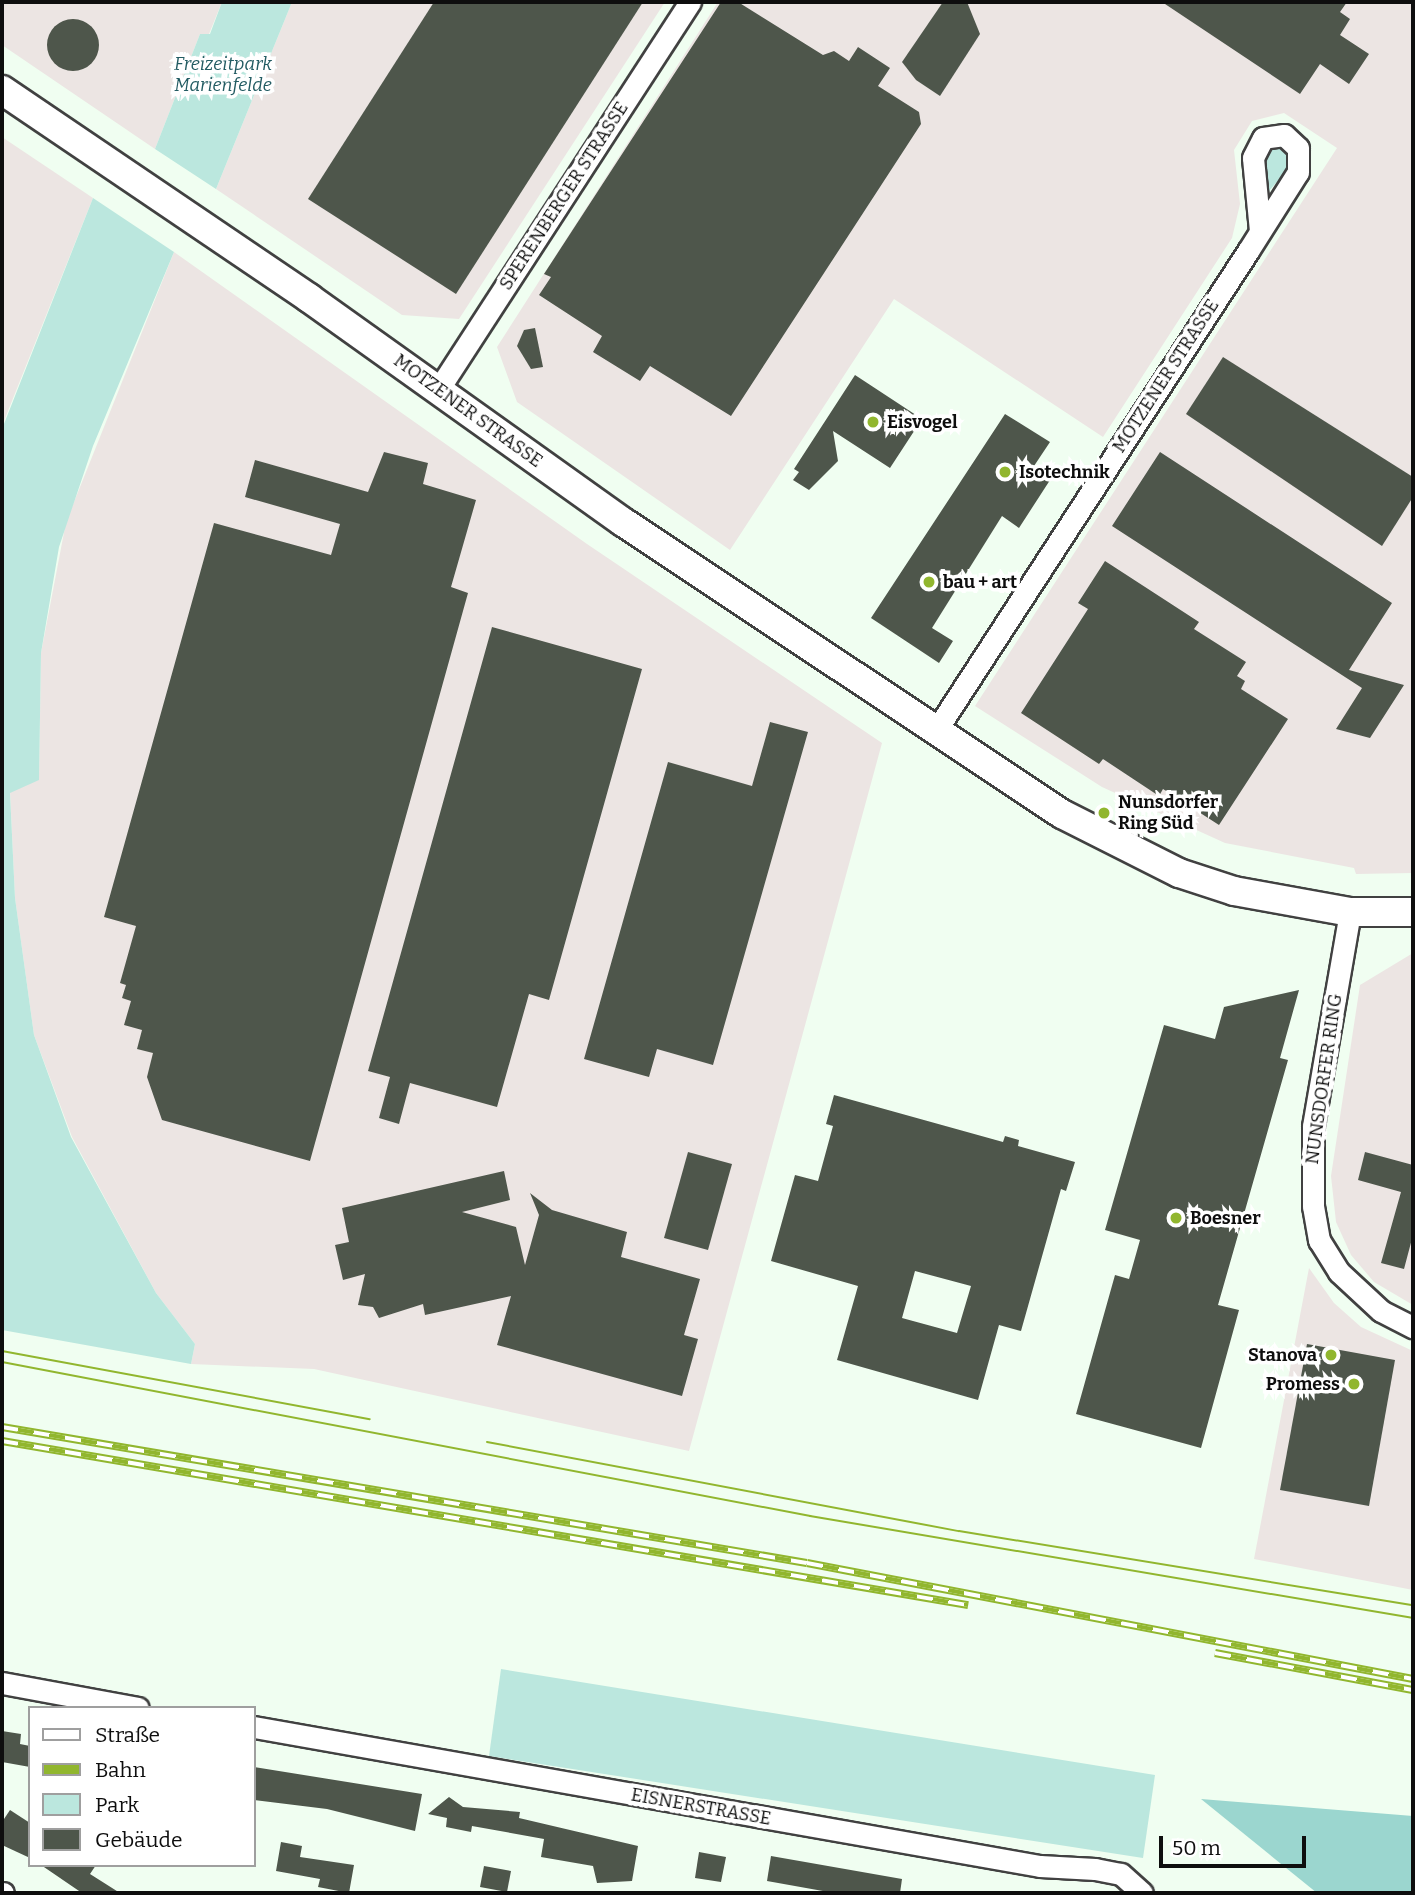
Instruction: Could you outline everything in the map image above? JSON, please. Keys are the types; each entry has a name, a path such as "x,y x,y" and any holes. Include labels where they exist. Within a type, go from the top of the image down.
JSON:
{"street":[{"name":"SPERENBERGER STRASSE","path":"438,390 690,2"},
{"name":"MOTZENER STRASSE","path":"2,90 935,732 1062,814 1179,873 1261,898 1350,912 1413,912"},
{"name":"MOTZENER STRASSE","path":"935,732 1260,232"},
{"name":"NUNSDORFER RING","path":"1350,912 1314,1126 1313,1206 1319,1240 1339,1272 1373,1304 1413,1327"},
{"path":"2,1683 127,1706"},
{"name":"EISNERSTRASSE","path":"256,1727 1013,1861 1096,1868 1121,1874 1142,1893"}],"shaded area":[{"path":"2,2 222,2 209,34 200,34 155,149 2,45"},
{"path":"292,2 665,2 459,319 402,315 216,189"},
{"path":"718,2 1413,2 1413,873 1356,874 1354,868 1225,843 1102,787 975,706 1337,148 1284,113 1252,121 1234,150 1240,204 1232,238 1103,437 894,299 730,550 517,402 497,347"},
{"path":"2,137 93,198 2,426"},
{"path":"174,252 587,544 882,743 689,1451 314,1369 191,1364 195,1344 156,1293 72,1137 34,1035 15,898 10,792 39,779 41,653 66,522"},
{"path":"1413,953 1413,1305 1374,1282 1351,1255 1336,1222 1331,1176 1360,985"},
{"path":"1309,1268 1334,1303 1361,1327 1413,1351 1413,1590 1254,1559"},
{"path":"1201,1799 1413,1816 1413,1893 1317,1893"}],"green space":[{"name":"Freizeitpark Marienfelde","path":"222,2 292,2 216,189 155,149 200,34 210,34"},
{"path":"1279,145 1289,150 1291,166 1269,191 1263,160 1270,147"},
{"path":"93,198 174,252 93,446 59,547 41,653 39,780 10,793 15,898 34,1035 71,1137 156,1293 195,1344 191,1364 2,1330 2,429"},
{"path":"501,1669 1155,1775 1143,1858 489,1756"}],"building":[{"path":"434,2 643,2 456,294 308,199"},
{"path":"721,2 738,2 823,55 834,51 849,61 858,47 890,68 878,86 919,112 921,124 731,416 650,366 640,381 593,352 602,336 539,295 551,277 544,274"},
{"path":"943,2 967,2 980,34 940,96 916,80 902,62"},
{"path":"1162,2 1347,2 1340,12 1350,19 1340,35 1369,54 1349,84 1320,64 1300,94"},
{"path":"73,19 92,26 99,45 92,64 73,71 54,64 47,45 54,26"},
{"path":"535,328 543,367 531,369 517,346 524,330"},
{"path":"1223,357 1413,477 1413,497 1382,546 1186,414"},
{"name":"Eisvogel","path":"855,375 922,419 890,468 833,431 838,461 809,490 793,480 799,472 794,469"},
{"path":"1005,414 1050,442 1034,466 1052,477 1019,528 1002,516 932,628 953,641 939,663 871,618"},
{"path":"384,452 428,463 423,484 476,500 451,587 468,593 310,1161 162,1120 147,1077 153,1053 137,1049 142,1030 124,1025 131,1001 122,998 126,985 120,983 136,926 104,917 214,523 331,555 340,524 245,497 255,460 368,492"},
{"path":"1160,452 1392,603 1349,670 1404,685 1370,738 1336,729 1362,688 1112,526"},
{"path":"1105,561 1199,622 1194,629 1246,662 1237,676 1245,681 1241,689 1288,719 1219,825 1163,789 1159,796 1103,759 1099,764 1021,713 1088,609 1078,603"},
{"path":"492,627 642,669 549,1000 529,994 497,1107 410,1083 399,1124 379,1118 390,1077 368,1071"},
{"path":"770,722 808,732 713,1065 657,1049 649,1077 584,1059 668,762 752,786"},
{"name":"Boesner","path":"1299,990 1280,1058 1288,1060 1218,1305 1239,1310 1201,1448 1076,1414 1115,1275 1129,1279 1140,1240 1105,1230 1164,1025 1215,1039 1224,1007"},
{"path":"834,1095 1003,1142 1005,1136 1019,1140 1018,1146 1075,1162 1066,1191 1061,1189 1021,1331 999,1325 978,1400 837,1360 858,1286 771,1261 795,1175 818,1181 833,1126 826,1124","holes":["915,1271 971,1286 957,1333 902,1318"]},
{"path":"688,1152 732,1164 708,1250 664,1238"},
{"path":"1365,1152 1413,1165 1413,1235 1404,1269 1381,1263 1401,1192 1358,1180"},
{"path":"504,1171 510,1200 462,1212 516,1227 525,1265 539,1215 530,1193 552,1210 627,1232 621,1257 700,1279 684,1335 698,1339 682,1396 497,1345 511,1296 425,1315 423,1304 379,1318 373,1307 358,1305 365,1274 343,1280 335,1245 349,1242 342,1208"},
{"path":"1307,1344 1395,1360 1369,1506 1280,1490"},
{"path":"2,1731 21,1734 20,1744 28,1746 28,1767 2,1762"},
{"path":"256,1767 422,1794 415,1831 327,1809 256,1800"},
{"path":"449,1797 463,1807 520,1812 519,1818 638,1846 632,1881 597,1883 593,1866 541,1857 544,1839 472,1826 471,1832 446,1827 447,1818 428,1814"},
{"path":"10,1810 28,1822 28,1857 2,1845 2,1822"},
{"path":"281,1842 302,1846 300,1857 354,1865 349,1893 318,1887 320,1879 276,1871"},
{"path":"699,1852 726,1857 721,1882 695,1878"},
{"path":"771,1856 902,1879 900,1893 834,1893 767,1881"},
{"path":"484,1866 511,1871 507,1892 480,1887"},
{"path":"44,1867 95,1867 90,1874 120,1893 82,1893"}],"tram line":[{"path":"2,1351 370,1419"},
{"path":"2,1362 810,1516 1413,1618"},
{"path":"487,1442 959,1531 1413,1605"}],"railway":[{"path":"2,1427 807,1563 1413,1679"},
{"path":"2,1441 968,1605"},
{"path":"1215,1653 1413,1690"}],"place":[{"name":"Eisvogel","path":"873,422"},
{"name":"Isotechnik","path":"1005,472"},
{"name":"bau + art","path":"929,582"},
{"name":"Nunsdorfer Ring Süd","path":"1104,813"},
{"name":"Boesner","path":"1176,1218"},
{"name":"Stanova","path":"1331,1355"},
{"name":"Promess","path":"1354,1384"}]}
